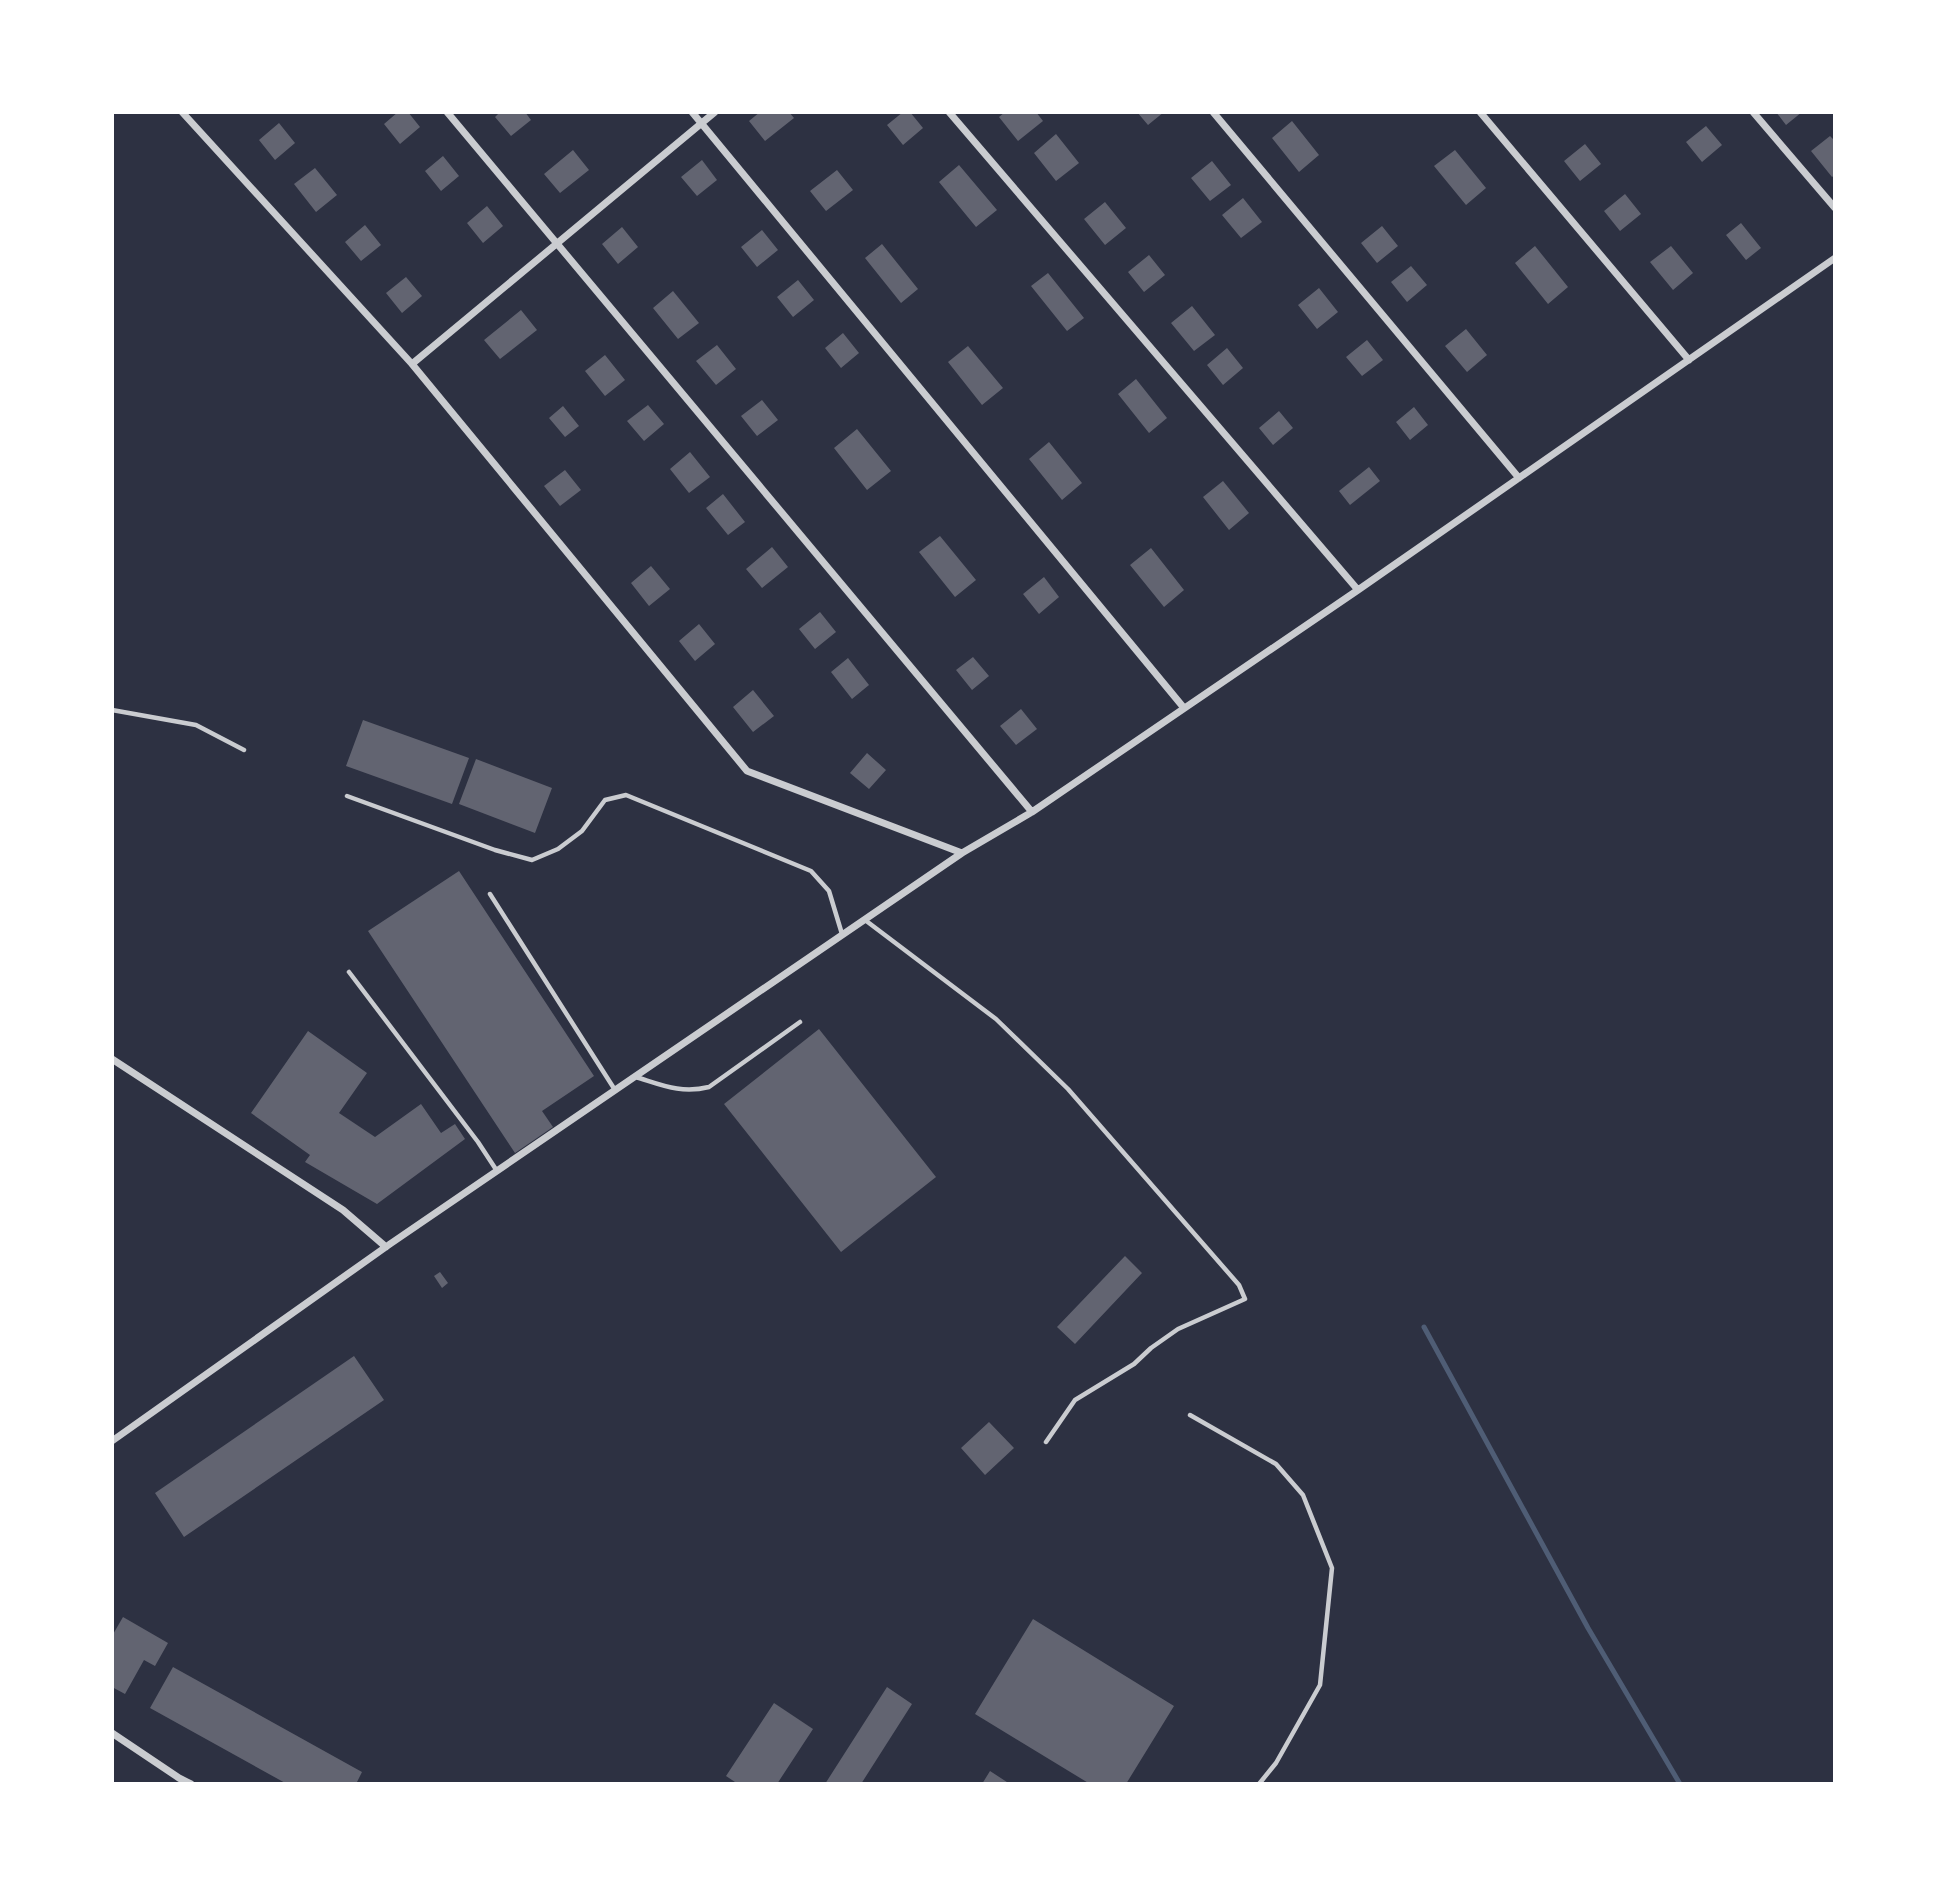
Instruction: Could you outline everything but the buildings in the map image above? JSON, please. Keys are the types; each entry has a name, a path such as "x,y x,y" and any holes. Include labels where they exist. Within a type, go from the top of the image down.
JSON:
{"street":[{"path":"182,112 412,364 747,771 962,853"},
{"path":"447,112 1032,812"},
{"path":"692,112 1184,708"},
{"path":"412,364 715,112"},
{"path":"949,112 1358,590"},
{"path":"1213,112 1519,478"},
{"path":"1480,112 1689,360"},
{"path":"1753,112 1835,208"},
{"path":"112,1441 386,1247 962,853 1032,812 1358,590 1835,258"},
{"path":"112,1059 343,1210 386,1247"},
{"path":"112,1733 191,1784"}],"lane":[{"path":"112,710 196,725 244,750"},
{"path":"347,796 495,850 531,860 558,849 582,831 605,800 626,796 811,871 829,891 842,935"},
{"path":"490,894 615,1090"},
{"path":"864,920 996,1019 1068,1089 1239,1285 1245,1299 1178,1329 1134,1364 1075,1400 1046,1442"},
{"path":"349,972 497,1171"},
{"path":"635,1077 693,1091 709,1087 800,1022"},
{"path":"1190,1415 1276,1464 1303,1495 1332,1568 1320,1685 1276,1763 1259,1784"}],"waterway":[{"path":"1424,1327 1588,1628 1680,1784"}]}
